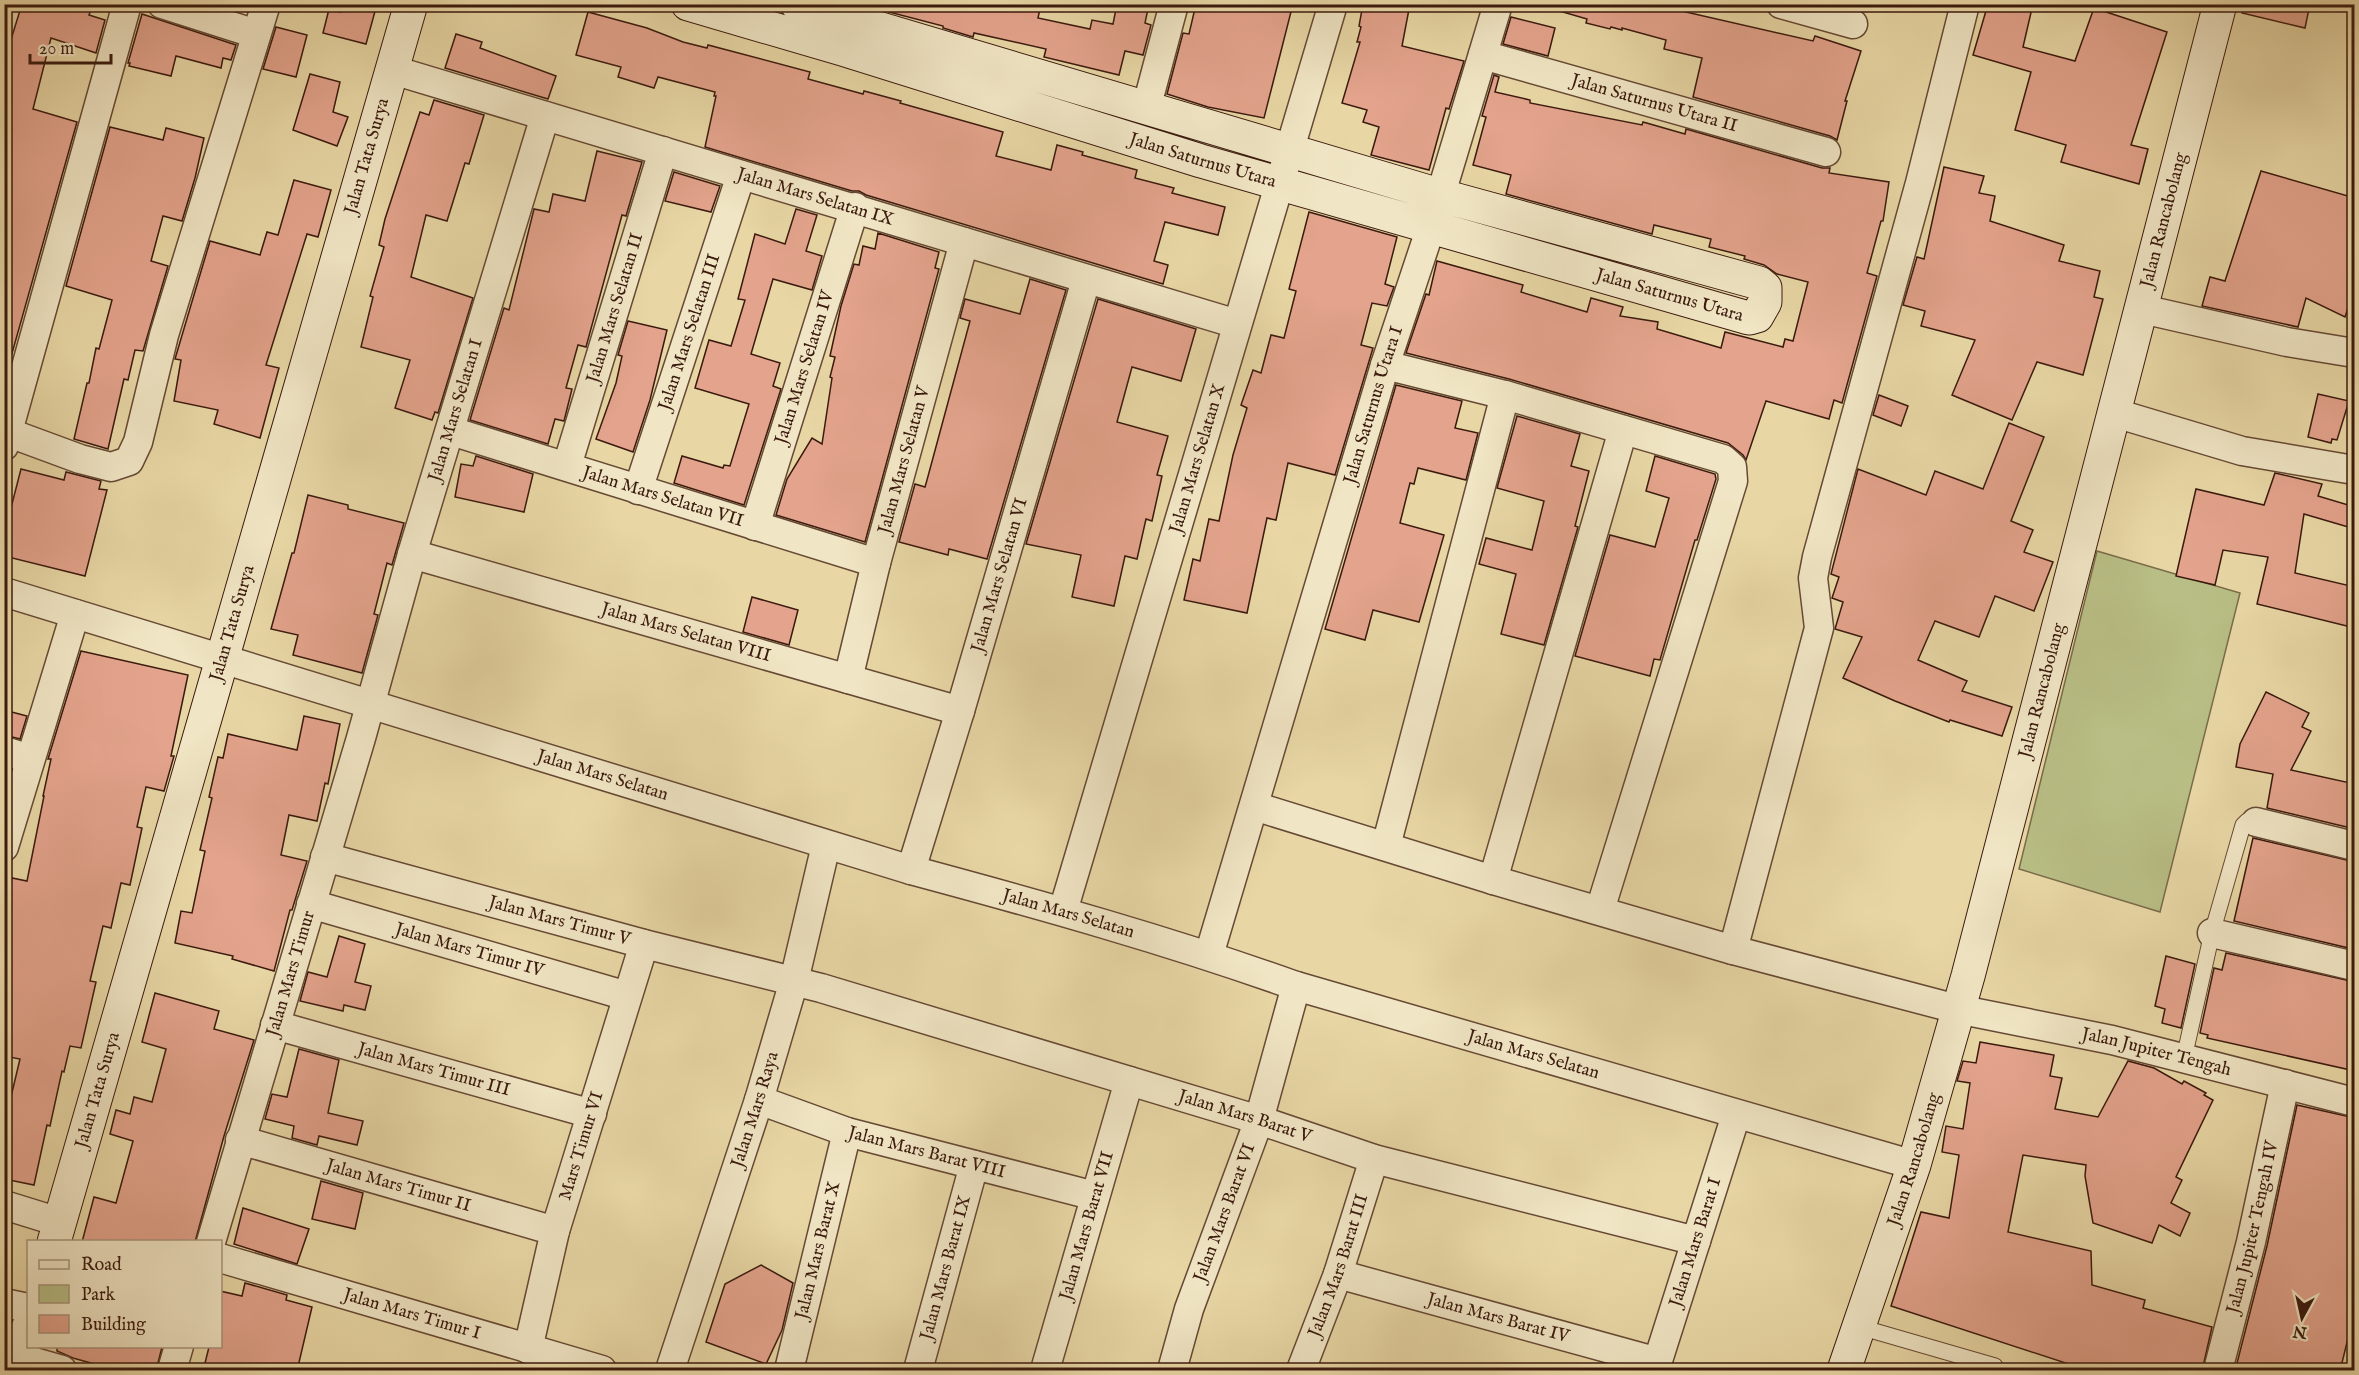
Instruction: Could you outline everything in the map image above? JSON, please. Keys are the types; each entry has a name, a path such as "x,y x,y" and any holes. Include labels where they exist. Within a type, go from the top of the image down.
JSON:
{"street":[{"path":"126,4 6,437 111,466 129,461 138,442 164,335 266,4"},
{"path":"162,4 256,34"},
{"name":"Jalan Tata Surya","path":"57,1232 411,4"},
{"name":"Jalan Saturnus Utara","path":"688,4 842,49 1201,161 1750,318 1757,316 1765,302 1765,288 1759,283 1439,195 797,4"},
{"path":"1146,109 1174,4"},
{"name":"Jalan Mars Selatan X","path":"1063,911 1333,4"},
{"name":"Jalan Saturnus Utara I","path":"1209,955 1385,364 1431,227 1498,4"},
{"path":"1781,4 1853,24"},
{"path":"1734,950 1819,628 1813,578 1817,557 1917,194 1965,4"},
{"name":"Jalan Rancabolang","path":"1844,1371 1914,1165 1968,976 2220,4"},
{"name":"Jalan Saturnus Utara II","path":"1483,55 1827,152"},
{"name":"Jalan Mars Selatan IX","path":"393,69 1237,324"},
{"name":"Jalan Mars Selatan I","path":"369,705 412,554 545,116"},
{"name":"Jalan Mars Selatan II","path":"567,466 663,151"},
{"name":"Jalan Mars Selatan III","path":"639,490 741,175"},
{"name":"Jalan Mars Selatan IV","path":"755,526 855,207"},
{"name":"Jalan Mars Selatan V","path":"848,679 876,563 964,242"},
{"name":"Jalan Mars Selatan VI","path":"911,870 1086,280"},
{"path":"2142,309 2287,342 2355,353"},
{"path":"1385,364 1505,395 1723,459 1732,467 1733,481 1600,910"},
{"path":"1386,846 1505,395"},
{"path":"2115,413 2242,451 2355,470"},
{"path":"1493,880 1623,430"},
{"name":"Jalan Mars Selatan VII","path":"451,431 876,563"},
{"name":"Jalan Mars Selatan VIII","path":"412,554 960,711"},
{"name":"Jalan Mars Selatan","path":"4,592 826,845 1063,911 1209,955 1296,986 1914,1165"},
{"path":"4,847 17,755 75,614"},
{"name":"Jalan Mars Timur","path":"212,1240 369,705"},
{"name":"Jalan Jupiter Tengah","path":"1254,806 1493,880 1734,950 1957,1009 2112,1040 2355,1102"},
{"path":"2256,822 2355,846"},
{"name":"Jalan Mars Raya","path":"670,1371 759,1100 794,981 826,845"},
{"name":"Jalan Mars Timur V","path":"325,857 644,944 794,981"},
{"name":"Jalan Mars Timur IV","path":"311,904 627,996"},
{"path":"2212,933 2355,966"},
{"name":"Mars Timur VI","path":"528,1349 555,1231 644,944"},
{"name":"Jalan Mars Barat V","path":"794,981 1259,1120 1374,1159 1696,1241"},
{"name":"Jalan Mars Barat VI","path":"1173,1371 1189,1309 1259,1120 1296,986"},
{"name":"Jalan Mars Timur III","path":"275,1025 592,1114"},
{"name":"Jalan Mars Barat VII","path":"1045,1371 1129,1081"},
{"name":"Jalan Jupiter Tengah IV","path":"2218,1371 2251,1242 2285,1084"},
{"name":"Jalan Mars Barat VIII","path":"759,1100 847,1132 1095,1196"},
{"name":"Jalan Mars Barat I","path":"1656,1366 1736,1114"},
{"name":"Jalan Mars Barat X","path":"789,1371 847,1132"},
{"name":"Jalan Mars Timur II","path":"240,1140 555,1231"},
{"name":"Jalan Mars Barat III","path":"1301,1371 1338,1274 1374,1159"},
{"name":"Jalan Mars Barat IX","path":"918,1371 974,1165"},
{"path":"4,1205 57,1232"},
{"name":"Jalan Mars Timur I","path":"222,1259 602,1371"},
{"name":"Jalan Mars Barat IV","path":"1338,1274 1656,1366"},
{"path":"4,1303 27,1308"},
{"path":"172,1371 179,1348"},
{"path":"21,1352 62,1371"}],"lane":[{"path":"2184,1058 2212,933 2243,825 2247,821 2256,822"},
{"path":"1860,1327 1995,1366"}],"green space":[{"path":"2097,551 2240,593 2160,912 2019,869"}],"building":[{"path":"22,4 93,4 89,15 105,20 96,53 51,38 33,109 77,122 11,357 4,356 4,62"},
{"path":"343,4 377,4 366,44 323,33 329,9 341,12"},
{"path":"890,4 1041,4 1038,18 1090,29 1092,20 1113,24 1117,4 1149,4 1145,23 1151,25 1143,55 1125,51 1119,75 1044,57 1046,49 974,33 973,37 943,28 943,26 889,12"},
{"path":"1196,4 1293,4 1264,118 1208,107 1167,94 1183,33 1189,34"},
{"path":"1363,4 1410,4 1402,46 1464,61 1449,109 1446,108 1429,170 1371,155 1379,127 1363,122 1367,110 1342,103 1360,42 1357,42"},
{"path":"1651,4 1813,41 1815,36 1861,51 1845,101 1847,101 1837,140 1830,136 1693,97 1702,58 1664,49 1666,40 1622,28 1622,30 1611,27 1610,29 1586,23 1587,19 1556,10 1557,5"},
{"path":"1988,4 2033,4 2023,47 2075,61 2094,8 2167,32 2131,145 2148,149 2139,184 2061,162 2066,145 2015,130 2031,72 1973,55"},
{"path":"2243,4 2310,4 2305,28 2242,13"},
{"path":"588,12 647,28 683,42 707,48 708,45 810,72 808,79 863,94 864,91 901,101 900,103 1003,132 996,156 1051,170 1057,145 1083,152 1082,155 1137,170 1135,178 1174,188 1172,193 1225,207 1218,235 1165,222 1154,261 1168,265 1163,284 859,191 852,191 705,147 715,92 658,77 654,88 618,77 621,67 576,55"},
{"path":"142,14 236,45 231,60 223,58 221,68 176,56 171,76 129,66"},
{"path":"1511,17 1555,28 1548,56 1503,44"},
{"path":"276,27 307,35 296,77 263,69"},
{"path":"456,34 482,42 480,48 556,76 548,99 445,68"},
{"path":"310,74 340,82 333,112 348,117 337,146 293,130"},
{"path":"1494,75 1499,77 1495,92 1530,100 1530,103 1642,125 1643,122 1685,134 1686,129 1822,168 1830,168 1829,173 1889,182 1883,221 1881,221 1867,273 1877,276 1842,403 1834,400 1829,419 1766,401 1746,460 1728,443 1509,379 1406,353 1426,294 1429,295 1437,261 1523,285 1521,292 1587,312 1591,298 1623,307 1620,316 1658,322 1657,329 1721,348 1725,332 1783,347 1785,339 1793,341 1808,282 1777,274 1764,265 1744,259 1745,256 1709,247 1711,239 1654,225 1652,234 1506,194 1511,175 1473,165 1486,117 1482,116"},
{"path":"434,100 484,115 469,164 465,163 447,221 426,215 411,277 473,298 438,413 435,412 432,420 395,408 410,360 361,347 373,297 370,296 384,247 379,245 385,219 420,112 429,115"},
{"path":"110,127 163,140 166,128 204,138 182,221 163,216 151,261 168,266 143,351 135,350 128,380 124,379 108,449 74,439 96,348 99,349 112,300 66,286"},
{"path":"597,151 642,162 626,216 622,215 586,347 578,345 566,388 572,389 564,421 555,419 548,444 470,420 504,308 509,310 534,209 549,212 553,194 585,201"},
{"path":"1944,167 1984,176 1979,193 1995,196 1990,221 2064,245 2059,261 2100,271 2094,297 2103,299 2083,375 2037,362 2012,420 1952,395 1975,340 1921,326 1925,311 1903,305 1917,257 1924,259"},
{"path":"2261,171 2355,198 2355,287 2345,317 2306,298 2298,327 2202,306 2210,277 2225,281"},
{"path":"674,172 720,186 711,212 665,201"},
{"path":"294,180 331,190 318,237 307,234 266,365 279,368 260,438 214,424 218,410 174,401 181,360 175,359 210,241 260,255 267,232 278,235"},
{"path":"796,209 817,215 806,251 822,256 812,290 773,279 751,354 780,363 773,386 781,389 744,505 674,483 682,456 723,468 724,465 730,466 749,404 695,388 709,340 731,346 745,300 738,299 755,234 785,244"},
{"path":"1309,212 1397,237 1385,284 1394,287 1387,306 1372,303 1361,345 1373,348 1335,475 1288,463 1276,520 1267,518 1247,613 1184,600 1193,559 1200,561 1209,519 1219,521 1233,455 1247,408 1241,405 1253,370 1261,373 1271,335 1284,338 1296,291 1289,289"},
{"path":"878,233 939,252 935,268 939,269 865,542 776,515 787,479 812,438 822,444 832,378 830,377 835,357 830,356 841,306 854,264 859,265 863,246 875,249"},
{"path":"1030,279 1066,290 987,559 949,549 948,555 899,542 915,484 925,487 927,480 970,321 960,318 965,299 1020,314"},
{"path":"1098,299 1196,329 1181,381 1132,367 1117,422 1168,436 1157,475 1162,476 1152,521 1146,519 1137,559 1125,556 1114,606 1072,597 1081,555 1026,544"},
{"path":"628,321 667,330 650,400 633,452 596,439 616,383 622,356 618,355"},
{"path":"1396,385 1462,401 1455,428 1478,433 1466,480 1418,468 1414,484 1410,483 1400,523 1444,535 1419,622 1373,610 1365,640 1325,629"},
{"path":"2318,394 2349,401 2337,440 2332,439 2331,443 2308,437"},
{"path":"1879,395 1908,406 1901,426 1873,415"},
{"path":"1517,416 1580,434 1571,466 1589,471 1575,526 1578,527 1544,645 1501,634 1516,574 1479,564 1486,538 1532,550 1544,501 1497,488"},
{"path":"2009,423 2044,437 2011,521 2033,530 2024,552 2053,562 2034,611 1995,596 1979,637 1935,621 1918,660 1967,681 1962,691 2012,707 2002,736 1950,720 1949,722 1843,678 1862,637 1835,629 1843,602 1832,598 1839,577 1831,574 1858,469 1926,495 1935,471 1983,489"},
{"path":"476,456 533,474 524,512 455,497 461,464 473,466"},
{"path":"1655,456 1715,474 1716,479 1697,540 1695,540 1660,660 1654,659 1650,676 1575,656 1610,535 1655,547 1669,498 1646,491"},
{"path":"21,469 64,480 66,472 101,481 99,489 107,490 85,576 4,556 4,535"},
{"path":"2275,473 2322,484 2318,496 2355,507 2355,529 2304,514 2295,573 2355,587 2355,628 2257,604 2268,557 2223,550 2215,585 2176,576 2196,489 2264,505"},
{"path":"308,495 348,505 348,509 404,523 392,565 387,563 374,614 378,615 362,673 293,655 298,635 271,629 292,553 294,553"},
{"path":"752,597 798,610 789,645 743,632"},
{"path":"81,651 188,675 171,756 174,756 164,791 146,787 137,827 142,828 130,885 121,883 111,928 103,926 90,981 96,982 81,1048 70,1046 50,1126 47,1125 34,1185 4,1179 4,1126 20,1059 4,1056 4,913 12,878 27,881 51,759 48,759"},
{"path":"2266,692 2309,713 2302,727 2311,731 2291,770 2355,784 2355,829 2267,808 2273,774 2236,767 2240,744"},
{"path":"4,710 27,716 20,739 4,735"},
{"path":"304,716 340,724 328,784 325,783 317,821 289,815 281,855 307,861 292,910 290,910 274,971 232,959 233,956 175,943 181,911 192,913 205,851 200,850 212,798 209,797 218,757 223,758 228,734 297,750"},
{"path":"2253,838 2355,862 2355,941 2353,949 2234,921"},
{"path":"339,936 365,944 355,982 371,986 365,1010 344,1005 343,1011 300,1001 308,972 327,977"},
{"path":"2226,953 2355,982 2355,1071 2207,1038 2208,1035 2200,1033 2214,968 2222,970"},
{"path":"2166,956 2195,964 2181,1028 2162,1023 2165,1009 2155,1006"},
{"path":"155,993 219,1011 214,1029 254,1040 224,1136 196,1240 83,1240 94,1197 116,1203 133,1141 110,1134 116,1110 130,1114 134,1097 152,1102 166,1049 142,1042"},
{"path":"1980,1042 2054,1055 2050,1076 2062,1078 2055,1109 2098,1117 2128,1061 2154,1068 2182,1084 2184,1081 2206,1093 2204,1095 2213,1100 2176,1177 2182,1180 2171,1203 2190,1213 2180,1236 2159,1225 2152,1243 2093,1223 2085,1176 2086,1165 2023,1155 2008,1232 2091,1251 2092,1285 2145,1300 2143,1308 2212,1327 2202,1371 2090,1371 1891,1306 1921,1212 1949,1218 1959,1155 1942,1152 1946,1126 1963,1129 1970,1083 1957,1081 1963,1061 1976,1063"},
{"path":"299,1049 339,1060 328,1113 363,1121 357,1145 319,1136 317,1145 292,1138 294,1126 265,1119 272,1094 287,1097"},
{"path":"2297,1105 2355,1118 2355,1298 2349,1322 2352,1322 2340,1371 2235,1371 2267,1246"},
{"path":"321,1181 363,1193 355,1229 312,1219"},
{"path":"243,1208 309,1229 297,1264 234,1244"},
{"path":"761,1265 793,1283 782,1330 766,1364 706,1342 725,1284"},
{"path":"245,1283 287,1295 286,1300 312,1307 297,1371 261,1371 233,1364 231,1371 203,1371 209,1348 222,1348 222,1291 242,1296"},
{"path":"57,1348 162,1348 156,1371 119,1371 57,1351"}]}
